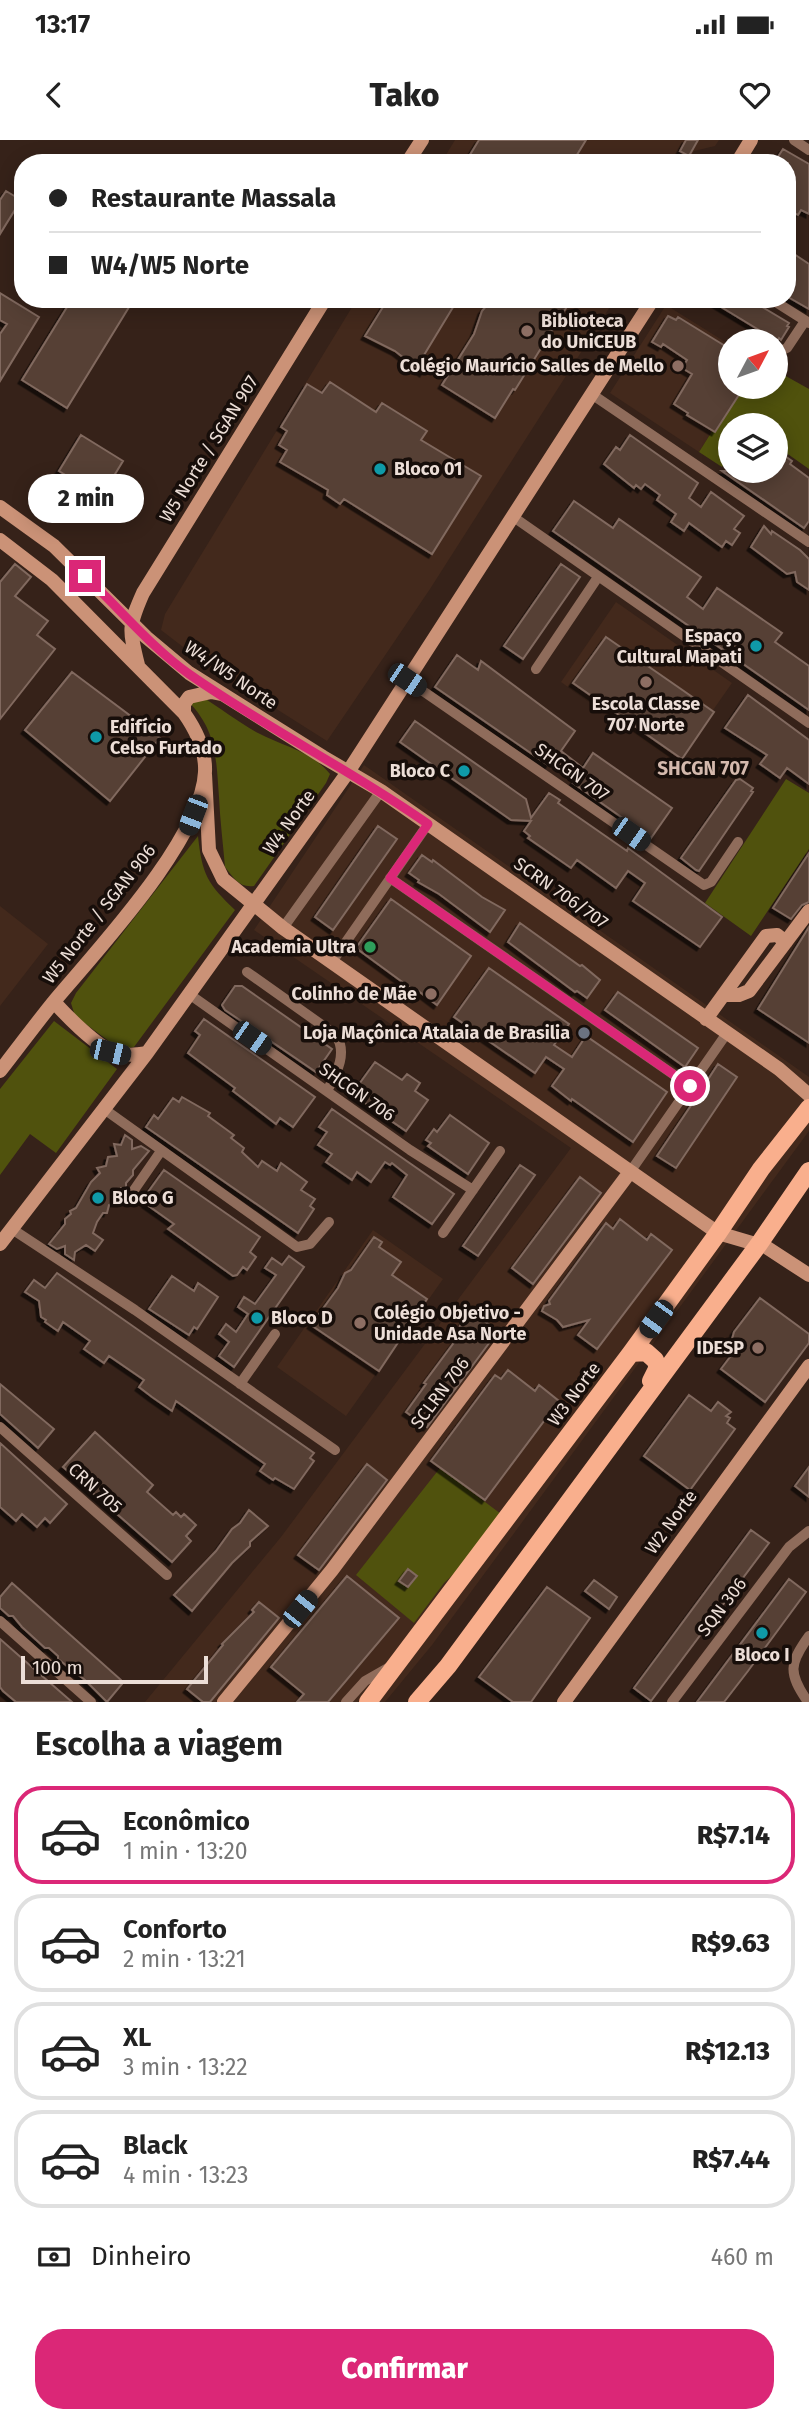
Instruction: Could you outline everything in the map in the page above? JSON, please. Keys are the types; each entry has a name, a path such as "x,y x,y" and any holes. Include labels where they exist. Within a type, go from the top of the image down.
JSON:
{"main road":[{"name":"W5 Norte / SGAN 907","path":"131,621 143,593 318,308"},
{"name":"W4 Norte","path":"0,1244 147,1053 348,772 647,308"},
{"name":"W4/W5 Norte","path":"0,507 54,546 146,637 189,673 381,791 428,824"},
{"path":"0,540 52,580 138,667"},
{"path":"131,621 131,638 138,667"},
{"name":"W5 Norte / SGAN 906","path":"0,1071 133,907 188,829 205,774 199,738 184,713 138,667"},
{"path":"184,713 184,704 189,697 211,692 222,694"},
{"path":"205,774 209,850 223,879 253,904 283,928 718,1233 759,1244 809,1275"},
{"name":"SCRN 706/707","path":"428,824 779,1069 809,1095"},
{"path":"706,1019 766,936 777,935 786,942 809,911"},
{"path":"54,1002 68,1018 110,1052 128,1056 147,1053"},
{"name":"W3 Norte","path":"368,1702 402,1661 631,1353 761,1169 809,1108"},
{"path":"417,1702 448,1666 759,1244 809,1171"},
{"name":"SCLRN 706","path":"224,1702 332,1570 630,1172"},
{"path":"631,1353 646,1352 658,1367 636,1409"},
{"name":"W2 Norte","path":"564,1702 809,1366"}],"street":[{"path":"794,140 809,150"},
{"path":"785,308 807,322 788,347"},
{"path":"593,395 809,542"},
{"path":"512,516 809,723"},
{"path":"536,669 598,577"},
{"name":"SHCGN 707","path":"407,680 704,885 711,881 738,842"},
{"path":"283,928 381,791"},
{"path":"332,962 428,824"},
{"path":"390,878 690,1086"},
{"path":"247,972 330,1029 340,1041 340,1067 327,1091"},
{"name":"SHCGN 706","path":"189,995 473,1191"},
{"path":"630,1172 727,1033"},
{"path":"104,1109 297,1247 310,1244 329,1222"},
{"path":"132,1193 160,1151"},
{"path":"443,1233 500,1151"},
{"path":"12,1229 335,1450"},
{"path":"240,1384 275,1334"},
{"name":"CRN 705","path":"0,1427 167,1575"},
{"name":"SQN 306","path":"671,1702 789,1547 807,1537"},
{"path":"0,1622 91,1702"},
{"path":"808,1702 796,1682 792,1667 797,1653 809,1636"},
{"path":"346,1702 365,1681 402,1661"}],"shaded area":[{"path":"455,140 719,140 715,146 694,151 692,154 446,154"},
{"path":"352,308 609,308 430,589 327,741 204,663 161,630 165,614"},
{"name":"Colégio Maurício Salles de Mello","path":"664,308 671,308 718,338 718,399 732,399 724,413 718,413 718,422 699,452 610,393"},
{"path":"788,377 809,389 809,469 788,454 788,413 724,413 732,399 788,399"},
{"path":"718,422 718,464 699,452"},
{"name":"Escola Classe 707 Norte","path":"616,602 732,683 676,763 561,682"},
{"path":"201,696 258,733 315,760 330,774 254,886 241,884 225,867 213,746 205,723 188,701"},
{"path":"364,765 809,1077 809,1131 432,1645 385,1702 145,1702 281,1537 571,1148 254,930"},
{"path":"786,779 809,793 809,849 751,936 705,903"},
{"path":"198,836 208,878 235,910 134,1047 123,1049 75,1016 71,1003"},
{"path":"0,906 48,944 0,1006"},
{"path":"54,1021 117,1069 56,1153 30,1134 0,1175 0,1089"},
{"name":"Colégio Objetivo - Unidade Asa Norte","path":"373,1230 443,1279 346,1416 277,1367"},
{"path":"440,1468 501,1514 464,1564 444,1583 414,1623 356,1575"}],"building":[{"path":"479,140 586,140 577,154 470,154"},
{"path":"686,140 698,140 690,154 680,151"},
{"path":"796,156 809,164 809,214 801,210 798,215"},
{"path":"6,191 14,196 14,211 0,234 0,200"},
{"path":"796,255 809,264 809,309 796,302"},
{"path":"0,293 14,302 14,308 24,308 39,317 0,381 0,334 7,324 0,320"},
{"path":"66,308 128,308 67,408 22,380"},
{"path":"382,308 453,308 421,360 428,365 423,373 395,351 365,336"},
{"path":"484,308 566,308 495,418 442,385 474,334"},
{"path":"723,308 764,308 789,323 789,327 757,329"},
{"path":"668,316 676,320 678,317 718,342 718,399 736,399 727,413 718,413 718,427 715,432 674,404 692,374 682,368 687,360 663,344 661,347 652,342"},
{"name":"Bloco 01","path":"330,382 376,412 382,403 427,431 421,440 481,476 432,554 344,499 340,504 327,495 328,490 280,462 287,450 279,445 287,431 281,427 307,384 322,393"},
{"path":"81,435 123,461 101,497 59,471"},
{"path":"630,435 698,483 689,498 701,507 711,492 744,516 734,529 740,533 732,545 726,541 722,547 689,523 684,531 671,522 676,514 657,500 660,495 645,484 641,489 636,485 634,488 604,464 616,447 620,450"},
{"path":"788,458 792,461 790,464 809,478 809,521 804,528 739,483 788,483"},
{"path":"574,501 613,528 619,519 701,577 687,597 703,609 717,588 782,633 775,642 809,666 809,710 553,531"},
{"path":"764,526 771,534 772,531 809,559 809,590 797,582 795,572 787,574 751,547"},
{"path":"15,564 31,577 15,596 48,621 37,635 55,649 0,719 0,582"},
{"path":"561,564 580,577 523,659 504,646"},
{"path":"606,637 714,712 682,759 573,683"},
{"path":"457,655 478,670 481,661 575,731 561,751 583,768 593,753 672,808 651,838 573,783 577,776 552,759 548,765 435,687"},
{"name":"Edifício Celso Furtado","path":"72,672 160,738 110,801 25,730"},
{"path":"748,695 809,740 809,784 787,768 780,778 760,764 767,755 725,728"},
{"path":"415,721 526,799 531,818 549,793 560,800 558,803 627,851 628,848 722,917 700,947 633,901 645,883 628,871 616,888 577,860 571,868 528,838 530,836 524,831 531,821 511,820 400,742"},
{"path":"740,779 753,788 753,792 699,871 696,870 681,858 736,780"},
{"path":"378,826 397,839 333,930 315,917"},
{"path":"809,853 809,902 802,905 791,919 773,908"},
{"path":"422,855 505,910 490,932 409,873"},
{"path":"391,899 471,956 437,1005 356,948"},
{"path":"520,923 600,980 587,998 508,942"},
{"path":"809,927 809,1043 758,1009"},
{"path":"489,968 569,1024 554,1045 572,1057 586,1036 667,1092 633,1142 552,1086 564,1069 546,1057 535,1073 454,1017"},
{"path":"235,986 242,986 332,1049 316,1072 225,1010 222,1005"},
{"path":"618,992 698,1048 685,1067 605,1010"},
{"path":"204,1019 315,1097 293,1127 280,1118 276,1124 233,1091 235,1088 188,1053 200,1035 195,1031"},
{"path":"375,1062 402,1080 407,1074 420,1083 415,1091 428,1100 406,1131 352,1094"},
{"path":"718,1064 737,1077 676,1168 657,1156 698,1095 695,1094 702,1083 705,1084"},
{"path":"182,1097 210,1113 208,1116 234,1135 231,1138 244,1148 242,1152 258,1167 262,1161 277,1171 281,1163 307,1182 301,1190 315,1199 310,1206 314,1209 298,1233 146,1127 154,1115 158,1119 173,1098 179,1102"},
{"path":"332,1109 454,1194 432,1224 393,1197 407,1175 392,1163 390,1165 385,1162 371,1182 357,1172 352,1180 326,1162 332,1154 318,1145 327,1132 319,1127"},
{"path":"450,1115 489,1143 468,1174 428,1146 431,1143 426,1140 434,1129 437,1132"},
{"name":"Bloco G","path":"125,1135 132,1140 132,1149 141,1146 149,1151 133,1170 126,1188 121,1188 115,1197 116,1202 109,1205 107,1213 103,1213 97,1222 93,1233 103,1240 95,1251 86,1245 75,1252 74,1260 65,1254 65,1246 57,1249 49,1244 65,1224 70,1211 76,1208 91,1182 100,1173 97,1168 106,1166 108,1157 117,1156 114,1144 121,1145"},
{"path":"520,1165 535,1175 478,1256 463,1246"},
{"path":"164,1170 260,1237 250,1252 256,1257 247,1270 243,1267 233,1276 168,1229 174,1224 146,1204 148,1202 143,1199"},
{"path":"580,1177 601,1193 533,1284 512,1268"},
{"path":"620,1219 647,1240 651,1234 672,1250 597,1349 578,1335 589,1320 563,1327 542,1311 544,1306 550,1304 549,1301 606,1223 613,1229"},
{"path":"374,1237 382,1242 379,1247 401,1262 392,1275 427,1299 379,1371 311,1325 338,1288 345,1273 351,1270"},
{"name":"Bloco D","path":"289,1256 304,1267 234,1367 219,1356 229,1342 219,1334 226,1324 236,1332 248,1314 238,1307 244,1297 255,1304 276,1275 265,1268 272,1258 282,1265"},
{"path":"57,1273 314,1453 310,1458 314,1461 294,1489 260,1471 265,1464 176,1401 172,1411 152,1397 139,1387 144,1380 109,1356 104,1363 84,1349 90,1341 63,1322 58,1331 45,1322 41,1317 39,1301 25,1292 34,1280 45,1288"},
{"path":"172,1276 194,1291 198,1283 218,1297 197,1329 194,1327 189,1335 149,1309"},
{"path":"760,1298 809,1334 809,1343 765,1402 721,1369 736,1349 731,1343 734,1332"},
{"path":"471,1311 498,1331 427,1427 406,1412 464,1329 460,1326"},
{"path":"508,1370 535,1391 539,1385 559,1401 485,1500 431,1461 495,1375 501,1379"},
{"path":"0,1384 54,1429 38,1448 0,1414"},
{"path":"689,1395 711,1411 718,1402 731,1412 726,1416 730,1418 727,1423 735,1429 690,1490 644,1456"},
{"path":"95,1432 153,1485 147,1492 173,1515 176,1512 181,1517 184,1514 196,1525 186,1536 191,1541 172,1562 63,1467"},
{"path":"0,1443 67,1504 50,1523 45,1518 37,1527 22,1514 16,1521 0,1507"},
{"path":"367,1464 387,1480 319,1570 298,1555"},
{"path":"809,1467 809,1497 795,1486"},
{"path":"249,1510 268,1526 250,1542 250,1546 232,1563 192,1611 174,1595 216,1551"},
{"path":"751,1530 769,1543 651,1701 634,1688"},
{"path":"408,1569 417,1576 408,1587 399,1581"},
{"path":"347,1576 399,1618 328,1702 297,1702 304,1694 271,1667"},
{"name":"Bloco I","path":"789,1579 806,1592 748,1671 724,1702 697,1702"},
{"path":"594,1580 617,1597 609,1609 585,1591"},
{"path":"12,1583 121,1680 122,1684 107,1702 13,1616 0,1608 0,1597"},
{"path":"547,1587 590,1618 531,1702 513,1702 479,1677"},
{"path":"259,1602 279,1618 210,1702 203,1702 187,1689 222,1644 254,1612 252,1610"},
{"path":"0,1639 72,1702 16,1702 3,1691 0,1687"}],"place":[{"name":"Biblioteca do UniCEUB","path":"527,331"},
{"name":"Colégio Maurício Salles de Mello","path":"678,366"},
{"name":"Bloco 01","path":"380,469"},
{"name":"Espaço Cultural Mapati","path":"756,646"},
{"name":"Escola Classe 707 Norte","path":"646,682"},
{"name":"Edifício Celso Furtado","path":"96,737"},
{"name":"Bloco C","path":"464,771"},
{"name":"Academia Ultra","path":"370,947"},
{"name":"Colinho de Mãe","path":"431,994"},
{"name":"Loja Maçônica Atalaia de Brasilia","path":"584,1033"},
{"name":"Bloco G","path":"98,1198"},
{"name":"Bloco D","path":"257,1318"},
{"name":"Colégio Objetivo - Unidade Asa Norte","path":"360,1323"},
{"name":"IDESP","path":"758,1348"},
{"name":"Bloco I","path":"762,1633"}],"district":[{"name":"SHCGN 707","path":"703,768"}],"route":[{"path":"85,576 146,637 189,673 381,791 428,824 390,878 690,1086"}]}
